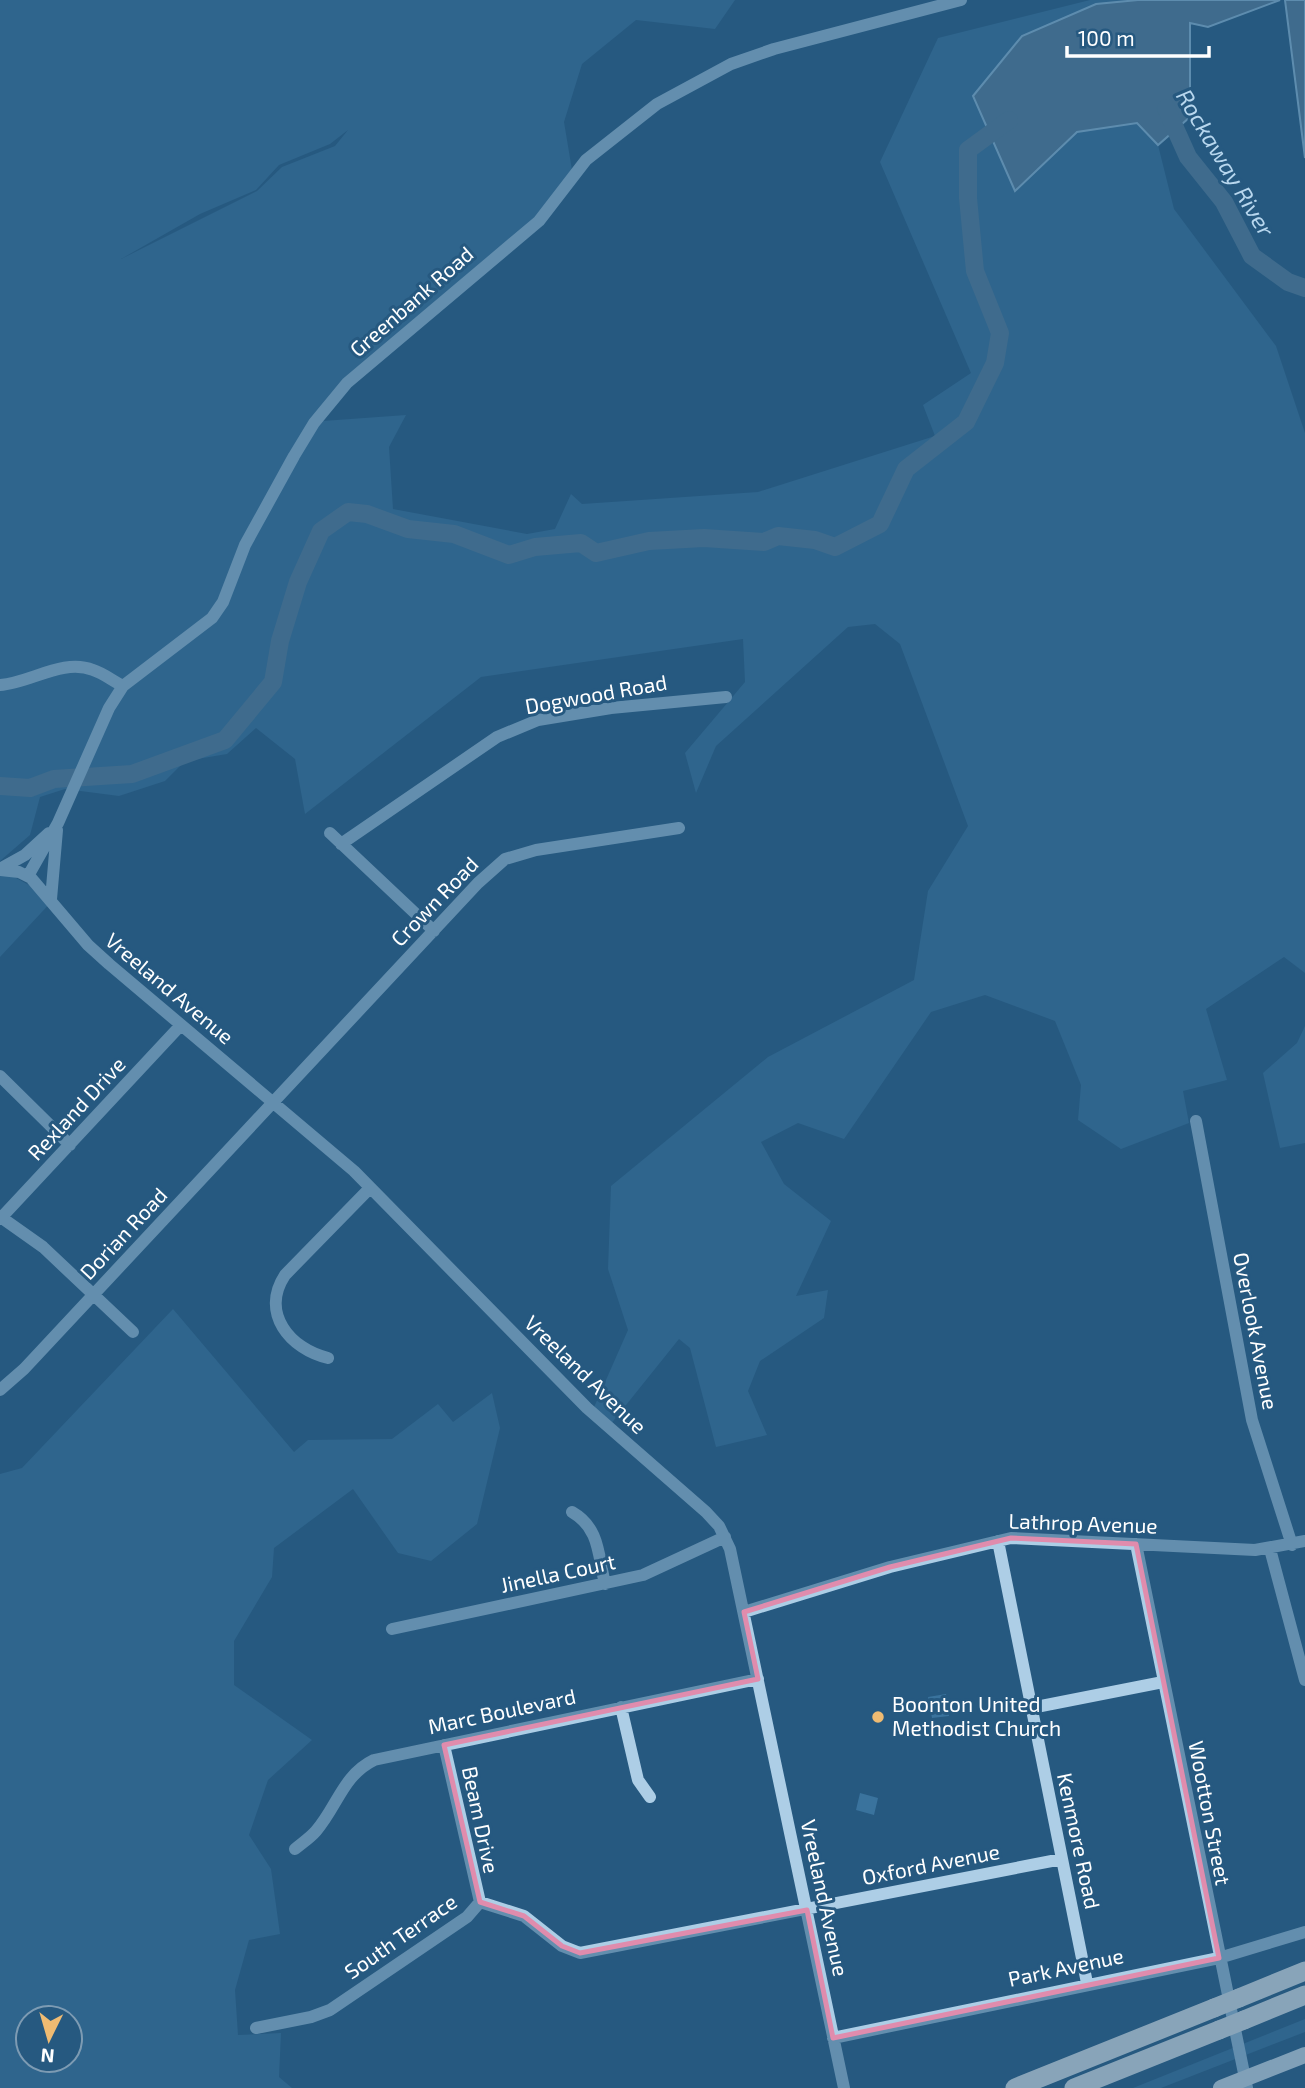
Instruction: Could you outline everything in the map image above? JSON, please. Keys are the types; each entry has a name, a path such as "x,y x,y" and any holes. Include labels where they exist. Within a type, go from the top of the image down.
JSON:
{"highway":[{"path":"1015,2088 1305,1971"},
{"path":"1074,2088 1305,1995"}],"main road":[{"path":"1221,2088 1245,2084 1305,2055"}],"street":[{"name":"Greenbank Road","path":"29,876 58,823 100,725 123,686 193,636 212,618 223,602 245,545 294,456 333,397 413,324 539,221 586,160 605,142 657,104 731,64 808,39 961,0"},
{"path":"0,685 24,682 46,673 78,666 93,670 123,686"},
{"name":"Dogwood Road","path":"341,844 497,737 538,720 611,708 726,696"},
{"name":"Greenbank Road","path":"0,869 25,855 58,823"},
{"name":"Greenbank Road","path":"51,899 58,823"},
{"name":"Crown Road","path":"274,1103 433,931 505,859 536,850 679,828"},
{"path":"330,833 433,931"},
{"path":"0,869 29,876"},
{"name":"Vreeland Avenue","path":"29,876 88,945 370,1188 587,1408 698,1504 725,1536 744,1612 844,2088"},
{"name":"Rexland Drive","path":"1,1218 181,1025"},
{"path":"0,1076 70,1146"},
{"name":"Dorian Road","path":"0,1390 94,1295 274,1103"},
{"name":"Overlook Avenue","path":"1196,1121 1252,1420 1299,1543"},
{"path":"328,1359 307,1353 288,1334 276,1311 277,1292 285,1275 370,1188"},
{"path":"1,1218 43,1247 133,1332"},
{"path":"572,1511 586,1520 593,1530 605,1584"},
{"name":"Jinella Court","path":"392,1629 605,1584 663,1568 725,1536"},
{"name":"Lathrop Avenue","path":"744,1612 890,1567 1011,1538 1269,1549 1299,1543"},
{"name":"Kenmore Road","path":"998,1541 1087,1983"},
{"name":"Wootton Street","path":"1136,1544 1245,2084"},
{"path":"1269,1549 1305,1680"},
{"name":"Marc Boulevard","path":"295,1849 316,1830 344,1784 357,1770 386,1756 758,1679"},
{"path":"1031,1708 1163,1682"},
{"path":"621,1707 638,1780 650,1797"},
{"name":"Beam Drive","path":"444,1745 480,1902"},
{"name":"Oxford Avenue","path":"807,1910 1062,1859"},
{"name":"South Terrace","path":"256,2028 311,2017 330,2010 467,1917 480,1902 524,1916 562,1946 580,1952 807,1910"},
{"name":"Park Avenue","path":"833,2038 1087,1983 1219,1958 1305,1932"}],"highlighted area":[{"path":"1011,1538 1136,1544 1219,1958 833,2038 807,1910 580,1953 562,1946 524,1916 480,1902 444,1745 758,1679 744,1612 890,1567"}],"shaded area":[{"path":"0,0 735,0 715,29 636,20 582,64 564,122 573,176 549,208 309,422 406,415 389,447 393,509 527,534 555,529 571,494 582,504 758,492 935,436 923,405 971,373 880,162 938,38 1090,0 1138,0 1096,4 1015,190 1077,132 1137,123 1158,145 1174,209 1276,346 1305,433 1305,973 1284,957 1206,1009 1227,1080 1183,1091 1189,1123 1121,1149 1078,1120 1081,1085 1055,1021 985,995 931,1012 844,1139 798,1123 761,1142 784,1184 831,1221 796,1296 828,1290 824,1318 760,1361 748,1391 767,1435 716,1447 690,1348 679,1339 606,1430 591,1414 628,1330 608,1269 611,1186 768,1057 914,980 928,891 968,826 900,644 875,624 848,627 716,746 696,793 685,753 745,682 743,639 481,677 305,814 295,759 256,728 227,754 185,761 165,781 119,796 65,789 40,797 30,835 0,861","holes":["348,130 335,146 282,167 257,191 121,259 200,214 256,190 279,165 330,144"]},
{"path":"1138,0 1280,0 1208,27 1190,23 1190,117 1158,145 1137,123 1077,132 1015,191 973,96 1022,36 1096,4"},
{"path":"1285,0 1305,0 1305,158"},
{"path":"0,869 54,899 0,957"},
{"path":"1305,1026 1305,1143 1280,1148 1263,1073 1297,1043"},
{"path":"173,1309 294,1452 308,1440 392,1439 438,1404 453,1422 492,1393 500,1428 477,1524 431,1561 398,1553 353,1489 274,1548 272,1577 234,1641 234,1685 312,1740 268,1780 249,1835 271,1869 280,1934 249,1940 235,1990 238,2035 281,2033 279,2077 292,2088 0,2088 0,1474 22,1468"},
{"path":"946,1694 949,1716 932,1718 928,1697"},
{"path":"860,1793 878,1798 874,1815 856,1810"},
{"path":"1305,2019 1305,2032 1161,2088 1133,2088"}],"waterway":[{"name":"Rockaway River","path":"1166,108 1188,157 1224,202 1252,256 1288,282 1305,288"},
{"name":"Rockaway River","path":"0,786 30,788 54,779 132,774 225,740 273,682 280,641 298,582 321,531 348,512 367,514 408,529 454,534 509,555 535,547 581,543 596,553 649,541 704,538 764,542 778,536 815,540 835,547 880,524 906,469 966,422 995,363 1000,333 975,271 968,198 968,150 1009,120"}],"place":[{"name":"Boonton United Methodist Church","path":"878,1717"}]}
